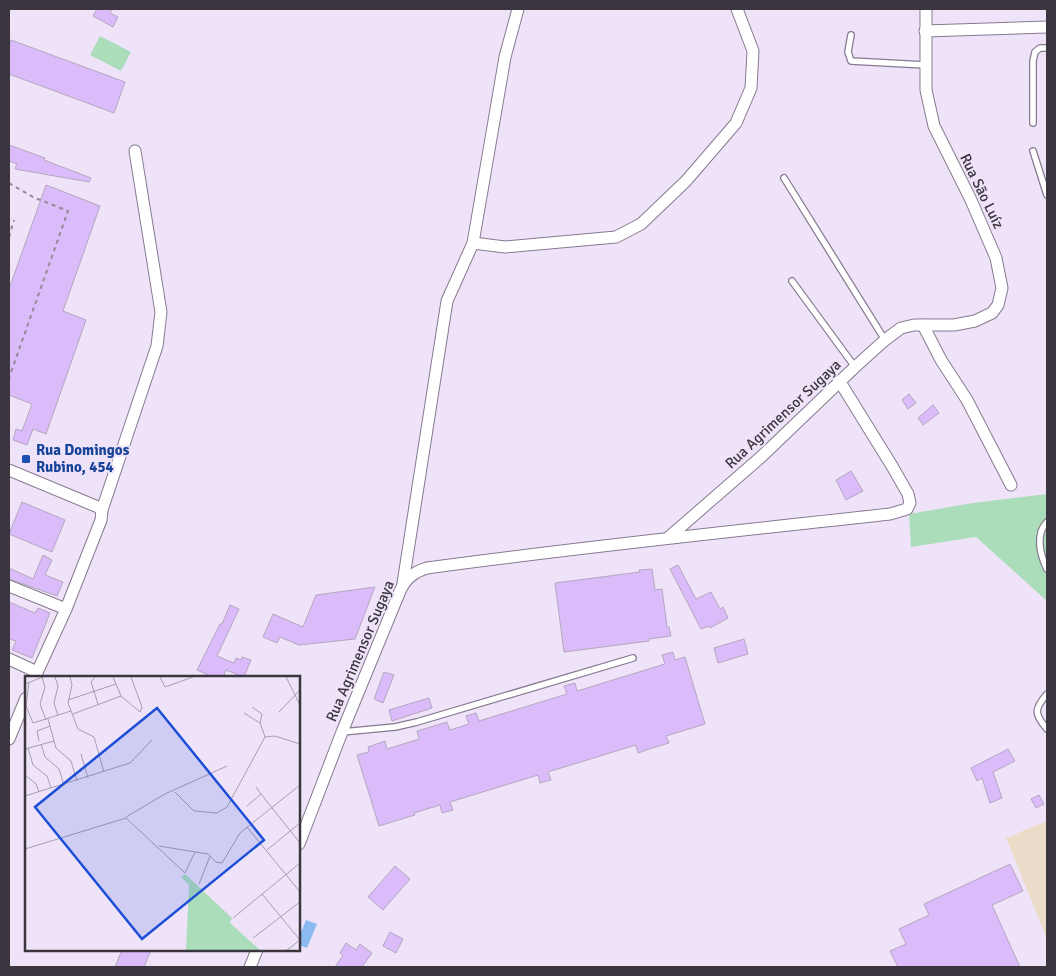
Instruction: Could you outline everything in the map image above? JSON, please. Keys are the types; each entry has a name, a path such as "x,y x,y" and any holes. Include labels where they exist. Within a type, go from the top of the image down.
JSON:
{"street":[{"path":"403,584 447,301 473,243 505,57 518,9"},
{"path":"473,243 505,247 616,236 641,224 686,181 736,123 751,88 753,51 737,9"},
{"name":"Rua São Luíz","path":"923,325 954,325 975,321 996,310 1002,295 996,258 987,234 934,126 926,90 926,9"},
{"path":"926,31 1047,28"},
{"path":"9,659 36,674 66,609 101,520 102,510 157,346 161,312 135,151"},
{"path":"923,325 967,400 1011,485"},
{"name":"Rua Agrimensor Sugaya","path":"669,537 761,457 885,340 901,328 923,325"},
{"name":"Rua Agrimensor Sugaya","path":"300,841 342,732 403,584 409,576 417,571 428,568 669,537 890,514 907,509 910,506 910,499 904,487 840,382"},
{"path":"9,470 102,510"},
{"path":"9,586 66,609"},
{"path":"9,739 25,700"},
{"path":"250,967 257,951"}],"lane":[{"path":"851,35 848,52 851,61 855,63 925,65"},
{"path":"1033,123 1033,61 1035,52 1040,48 1047,48"},
{"path":"1034,152 1047,195"},
{"path":"784,178 885,340"},
{"path":"792,281 855,367"},
{"path":"1047,522 1043,526 1040,543 1043,561 1047,569"},
{"path":"342,732 395,728 633,658"},
{"path":"1047,694 1038,705 1037,712 1039,719 1047,729"}],"path":[{"path":"9,183 33,197 68,211 9,378"},
{"path":"9,236 14,220"}],"shaded area":[{"path":"1047,821 1047,939 1006,838"}],"green space":[{"path":"100,36 131,52 121,71 90,55"},
{"path":"1047,494 1047,601 976,537 911,547 909,514 973,503"}],"water":[{"path":"306,920 317,924 307,948 300,945 300,935"}],"building":[{"path":"97,9 112,9 110,13 118,17 113,27 93,16"},
{"path":"11,40 125,82 114,113 9,74 9,46"},
{"path":"9,145 91,178 89,182 15,169 17,164 9,161"},
{"path":"46,185 100,206 63,311 86,320 46,434 33,429 27,445 13,440 16,429 22,431 32,404 9,395 9,289"},
{"path":"909,394 916,403 908,409 902,400"},
{"path":"933,405 939,413 923,425 918,418"},
{"path":"851,471 863,491 846,500 836,480"},
{"path":"22,502 65,520 52,552 9,534"},
{"path":"43,555 52,560 45,575 63,582 57,596 9,579 9,568 33,579"},
{"path":"678,565 696,599 711,592 720,609 723,607 728,618 710,628 709,626 701,629 670,569"},
{"path":"652,569 655,590 662,589 667,627 669,627 671,636 649,639 649,641 564,652 555,583"},
{"path":"375,587 355,639 299,645 280,637 277,643 263,637 273,614 303,627 316,595"},
{"path":"9,602 35,613 38,608 50,613 32,658 12,650 16,641 9,639"},
{"path":"230,605 239,609 217,656 234,663 236,658 241,660 242,657 251,660 244,676 226,670 223,676 211,676 197,670 220,624 222,624"},
{"path":"744,639 748,654 718,663 714,648"},
{"path":"673,652 675,660 685,657 705,724 666,736 669,743 638,753 636,745 548,772 551,780 540,783 538,775 450,802 453,810 442,813 440,805 379,826 357,755 369,752 368,747 385,741 387,749 419,739 417,731 447,722 450,730 469,724 466,716 476,713 479,721 567,694 564,686 575,683 577,691 665,664 662,655"},
{"path":"384,672 394,675 383,703 374,699"},
{"path":"429,698 432,708 392,721 389,710"},
{"path":"1008,749 1015,761 993,772 1002,798 990,803 982,778 977,781 971,768"},
{"path":"1039,795 1044,804 1036,808 1031,799"},
{"path":"1010,864 1023,891 992,905 1020,967 898,967 890,951 906,944 899,929 929,915 924,904"},
{"path":"395,866 410,879 383,910 368,897"},
{"path":"390,932 403,939 396,953 383,946"},
{"path":"346,943 356,950 360,944 372,953 362,967 335,967 343,955 340,953"},
{"path":"122,951 151,951 144,967 115,967"}],"place":[{"name":"Rua Domingos Rubino, 454","path":"26,459"}]}
